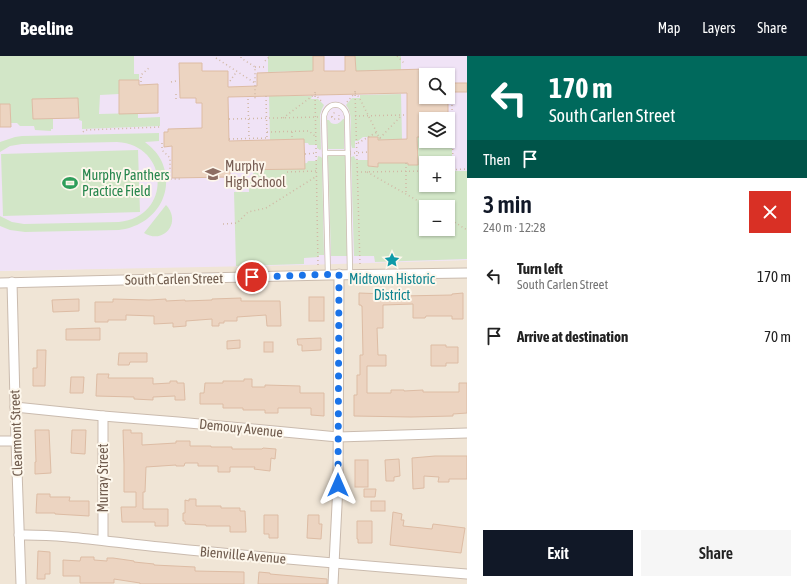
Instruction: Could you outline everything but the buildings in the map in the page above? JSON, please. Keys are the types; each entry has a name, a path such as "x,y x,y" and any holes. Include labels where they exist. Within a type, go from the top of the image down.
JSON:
{"street":[{"name":"South Carlen Street","path":"0,283 339,274 467,273"},
{"path":"334,584 338,485 339,274"},
{"name":"Clearmont Street","path":"12,282 21,584"},
{"name":"Demouy Avenue","path":"15,407 338,437 467,433"},
{"name":"Murray Street","path":"102,540 103,416"},
{"path":"0,441 16,441"},
{"name":"Bienville Avenue","path":"19,535 39,534 72,536 172,549 467,574"}],"lane":[{"path":"328,275 324,117 327,109 334,105 338,105 344,109 347,116 350,274"},
{"path":"325,153 348,153"}],"path":[{"path":"265,61 270,56"},
{"path":"397,56 404,63"},
{"path":"241,57 255,67 265,67"},
{"path":"216,58 255,83"},
{"path":"140,82 141,75 150,67"},
{"path":"255,67 255,98"},
{"path":"230,81 237,71"},
{"path":"171,82 176,81"},
{"path":"347,116 356,116 368,116 403,115 380,139 376,132 368,116 359,97 355,92 356,116 357,144 357,152 358,172 360,265"},
{"path":"283,118 315,93 318,266"},
{"path":"176,94 176,100"},
{"path":"229,139 267,139 266,96"},
{"path":"248,99 249,138"},
{"path":"452,105 453,156"},
{"path":"229,119 324,117"},
{"path":"83,132 85,130 161,127"},
{"path":"267,132 309,132 316,137"},
{"path":"292,132 292,139"},
{"path":"357,144 376,132"},
{"path":"162,143 162,150 170,158 170,179 180,179 180,181"},
{"path":"348,153 368,152"},
{"path":"305,154 325,153"},
{"path":"406,163 406,194"},
{"path":"455,170 467,169"},
{"path":"286,172 316,171"},
{"path":"358,172 419,171"},
{"path":"368,172 419,201"},
{"path":"223,224 237,223 248,212 266,208 316,176"},
{"path":"455,222 467,230"}],"shaded area":[{"name":"Murphy High School","path":"0,56 467,56 467,260 0,271"},
{"path":"467,260 467,584 0,584 0,271"}],"green space":[{"path":"0,56 134,56 134,74 139,74 139,80 119,80 119,94 100,95 99,114 138,113 138,118 160,117 160,126 82,129 82,121 79,120 78,98 32,99 33,119 53,119 53,129 51,129 51,131 35,130 34,126 20,126 17,123 11,123 10,104 0,104"},
{"path":"268,56 313,56 313,71 268,72"},
{"path":"355,56 401,56 401,70 360,71 356,73"},
{"path":"401,94 402,139 378,140 377,137 363,137 358,141 355,141 355,148 352,148 351,120 349,109 346,105 352,98 360,98 360,95"},
{"path":"269,96 312,96 311,99 318,99 324,105 320,115 320,150 317,148 317,145 309,145 308,143 304,143 304,139 270,140"},
{"path":"343,119 344,149 328,149 327,120 336,124"},
{"path":"159,133 159,141 145,142 156,152 161,160 165,172 166,184 164,196 152,215 143,222 132,227 119,230 25,232 10,230 0,226 0,216 12,222 24,224 119,222 136,217 148,208 156,195 158,181 155,167 147,155 134,146 117,142 22,144 10,146 0,152 0,142 22,136"},
{"path":"417,137 419,137 419,148 452,148 452,156 419,156 419,192 455,192 455,171 467,171 467,259 375,262 374,256 354,256 351,157 354,156 356,160 368,160 368,166 378,167 378,163 408,163 408,165 418,165"},
{"name":"Murphy Panthers Practice Field","path":"138,150 140,212 3,216 1,154"},
{"path":"318,156 322,158 324,255 319,255 319,257 304,258 304,264 236,266 234,192 249,192 249,185 255,169 317,161"},
{"path":"328,156 345,156 347,256 331,256"},
{"path":"166,205 172,218 168,230 164,234 158,236 151,236 144,233"}],"place":[{"name":"Murphy High School","path":"213,174"},
{"name":"Murphy Panthers Practice Field","path":"70,183"},
{"name":"Midtown Historic District","path":"392,260"}],"route":[{"path":"252,277 339,274 338,485"}]}
